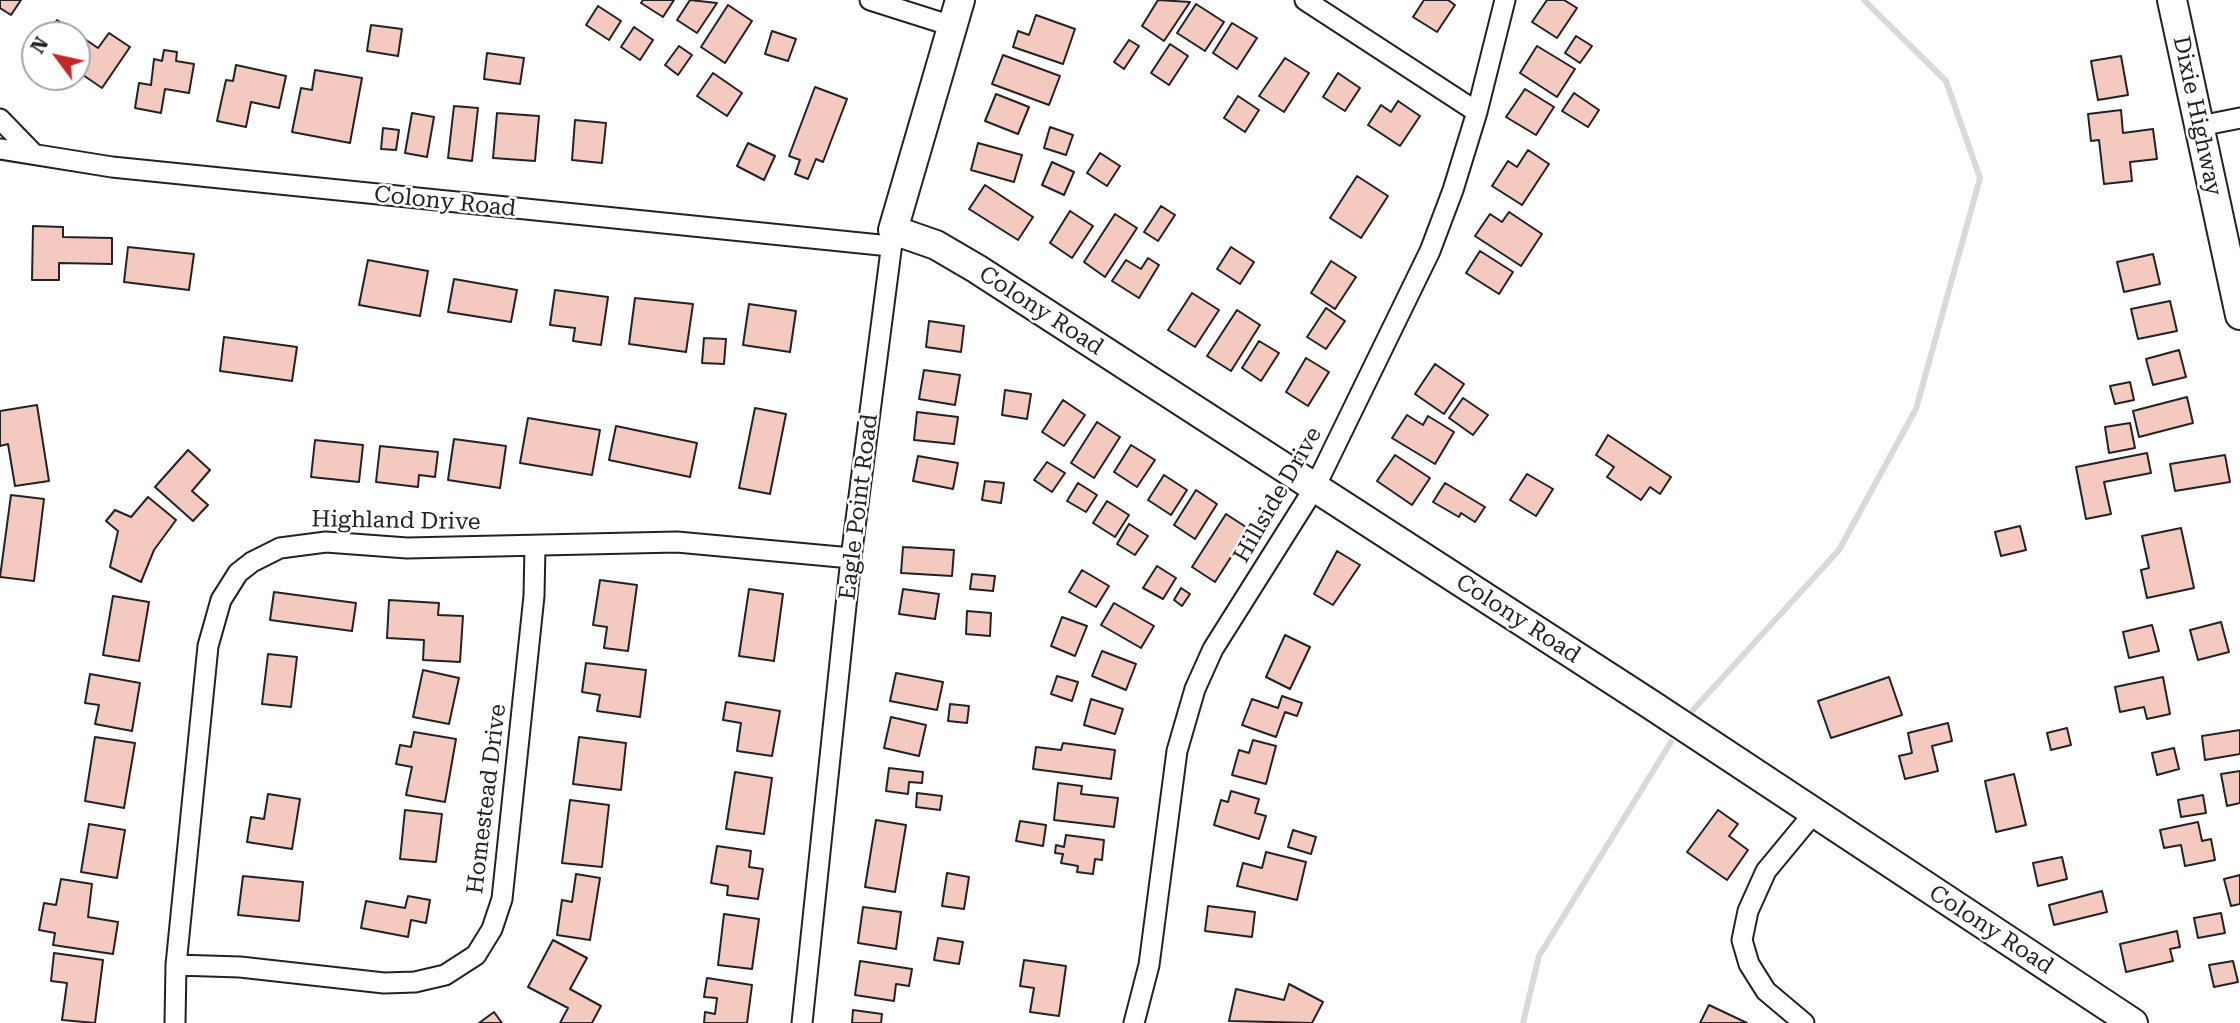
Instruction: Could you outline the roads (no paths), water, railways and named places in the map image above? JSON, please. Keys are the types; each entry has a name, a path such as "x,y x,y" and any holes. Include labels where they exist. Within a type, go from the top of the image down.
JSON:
{"street":[{"path":"870,0 956,13"},
{"path":"1306,0 1477,112"},
{"name":"Hillside Drive","path":"1134,1023 1149,965 1177,751 1191,699 1213,649 1315,487 1430,251 1453,190 1477,112 1505,0"},
{"name":"Dixie Highway","path":"2172,0 2240,315"},
{"name":"Eagle Point Road","path":"802,1023 851,558 892,238 956,13"},
{"path":"2200,126 2240,118"},
{"path":"0,119 33,153"},
{"name":"Colony Road","path":"0,149 164,173 892,238 936,245 1315,487 2133,1023"},
{"name":"Highland Drive","path":"175,1023 176,965 208,646 221,600 238,573 266,554 295,545 327,542 407,548 677,542 851,558"},
{"name":"Homestead Drive","path":"176,965 240,967 384,983 415,982 452,972 476,955 492,929 502,899 534,596 535,546"},
{"path":"1804,1023 1766,991 1749,964 1742,940 1748,911 1766,871 1814,813"}],"waterway":[{"path":"1693,710 1839,550 1916,409 1980,178 1946,81 1864,0"},
{"path":"1523,1023 1539,956 1671,742"}]}
